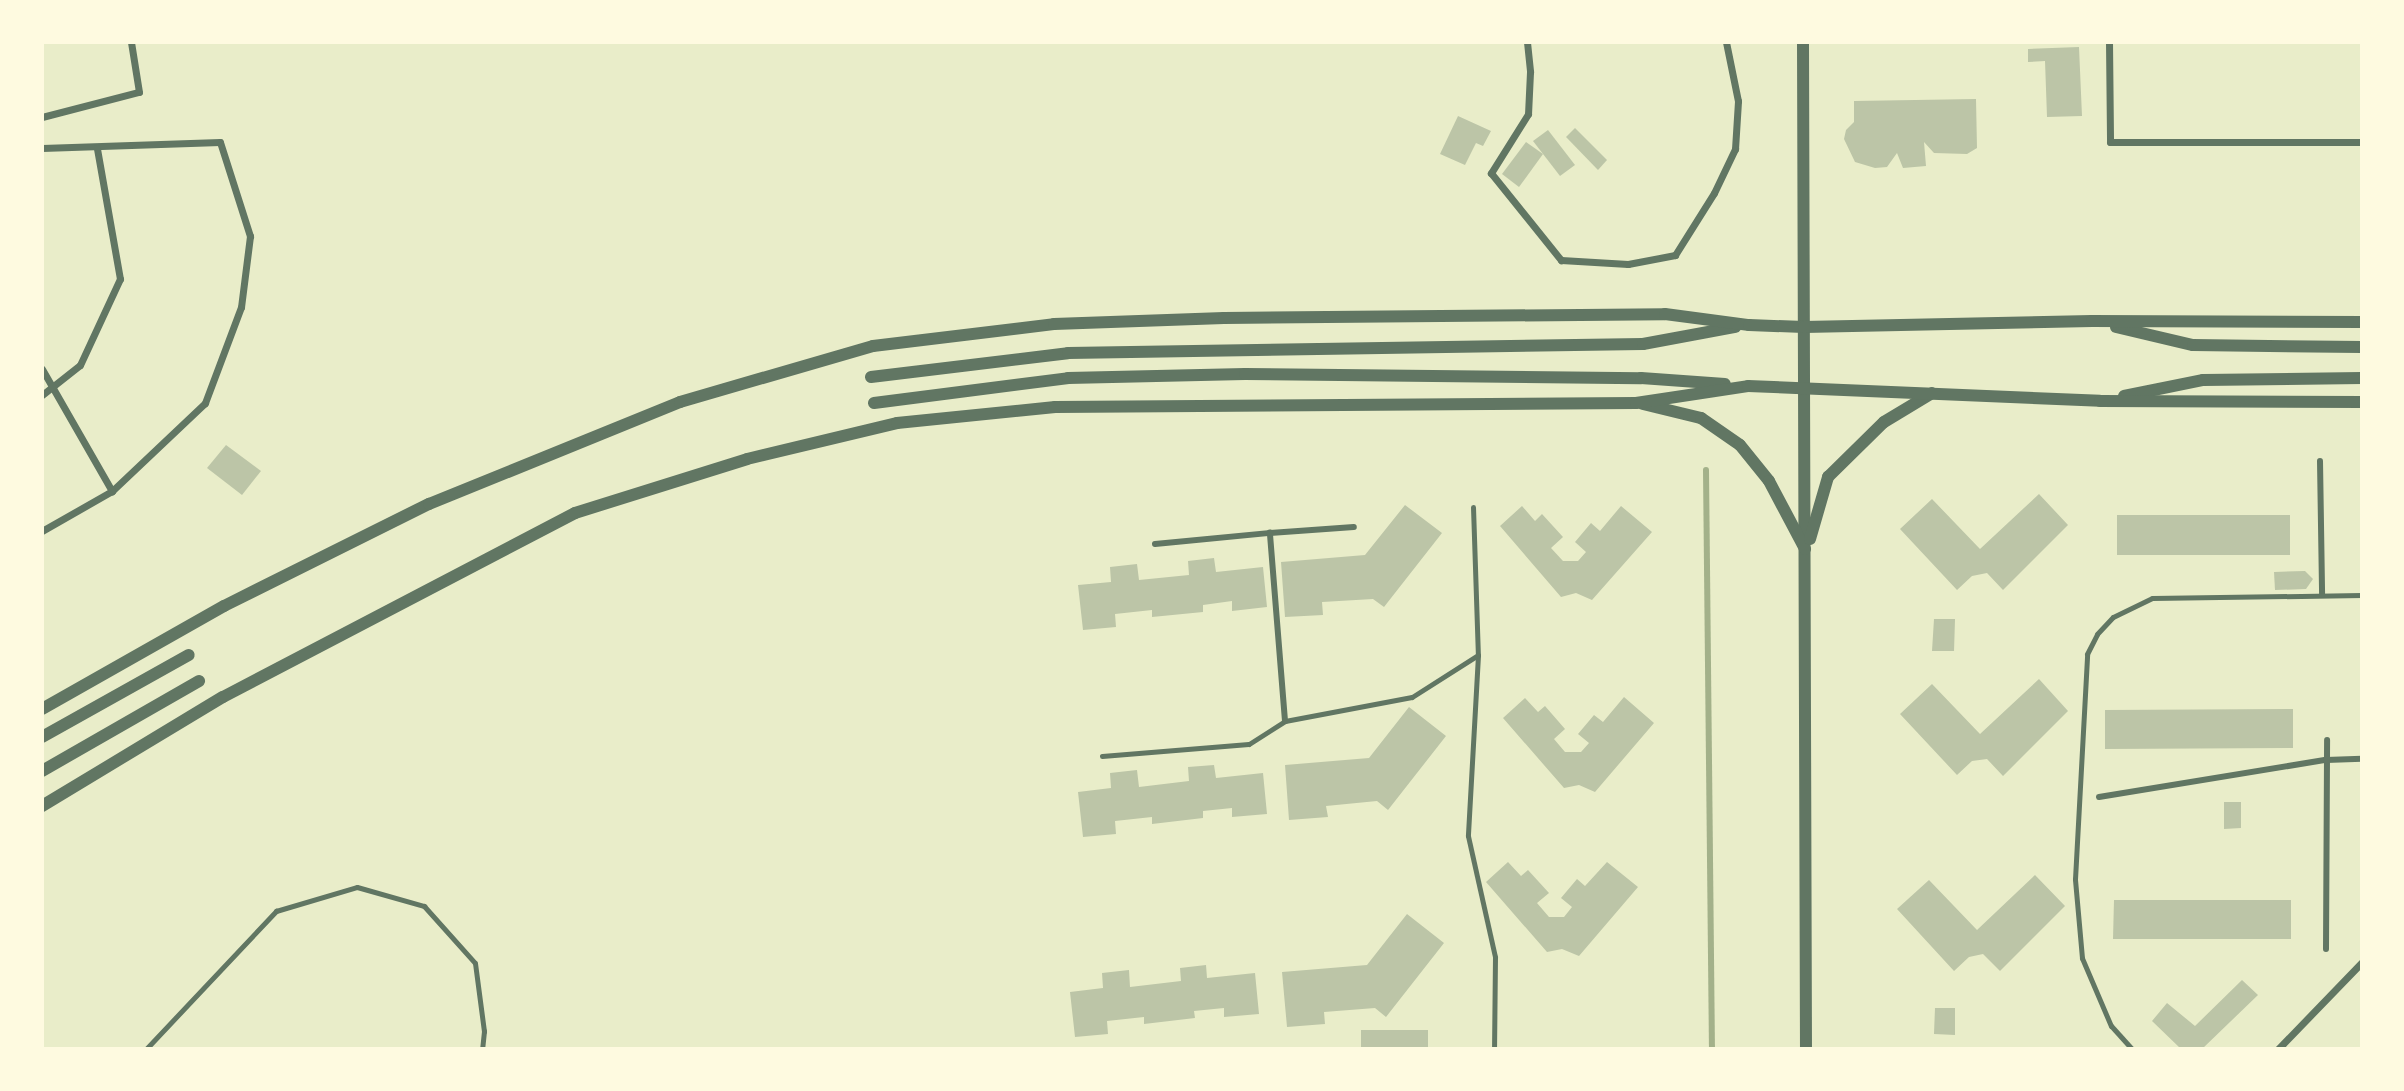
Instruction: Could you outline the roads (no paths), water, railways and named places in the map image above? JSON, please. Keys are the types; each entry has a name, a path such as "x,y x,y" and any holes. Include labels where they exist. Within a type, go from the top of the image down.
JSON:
{"street":[{"path":"42,117 139,92 131,42"},
{"path":"1527,42 1530,72 1528,114 1491,173 1562,260 1628,264 1675,255 1714,193 1735,149 1738,101 1726,42"},
{"path":"1803,42 1806,1049"},
{"path":"2109,42 2110,142 2362,142"},
{"path":"42,148 220,142 250,236 241,307 205,403 112,491 42,531"},
{"path":"42,395 53,389 80,365 120,279 97,148"},
{"path":"42,709 224,606 429,504 680,402 873,346 1054,324 1224,318 1665,314 1749,325 1804,327 2092,321 2362,321"},
{"path":"2092,321 2193,345 2362,347"},
{"path":"872,377 1068,353 1643,344 1749,325"},
{"path":"42,369 112,491"},
{"path":"874,403 1068,378 1231,374 1641,378 1748,386 2100,401 2362,402"},
{"path":"2100,401 2203,380 2362,378"},
{"path":"42,806 223,697 575,513 747,459 897,423 1055,407 1636,403 1748,386"},
{"path":"1806,552 1828,477 1884,422 1931,393"},
{"path":"1636,403 1700,418 1740,445 1769,481 1806,552"},
{"path":"2320,461 2322,595"},
{"path":"1155,544 1353,527"},
{"path":"1270,533 1285,721"},
{"path":"42,737 190,655"},
{"path":"42,771 199,681"},
{"path":"2326,948 2327,740"},
{"path":"2099,797 2326,760 2362,759"},
{"path":"2278,1049 2362,962"}],"lane":[{"path":"1474,507 1478,655 1468,836 1494,957 1494,1049"},
{"path":"2132,1049 2111,1026 2082,958 2075,879 2087,654 2097,634 2113,617 2152,598 2362,596"},
{"path":"1102,756 1249,744 1285,721 1412,697 1478,655"},
{"path":"146,1049 276,911 357,887 424,906 475,963 484,1031 482,1049"}],"waterway":[{"path":"1706,470 1712,1049"}]}
